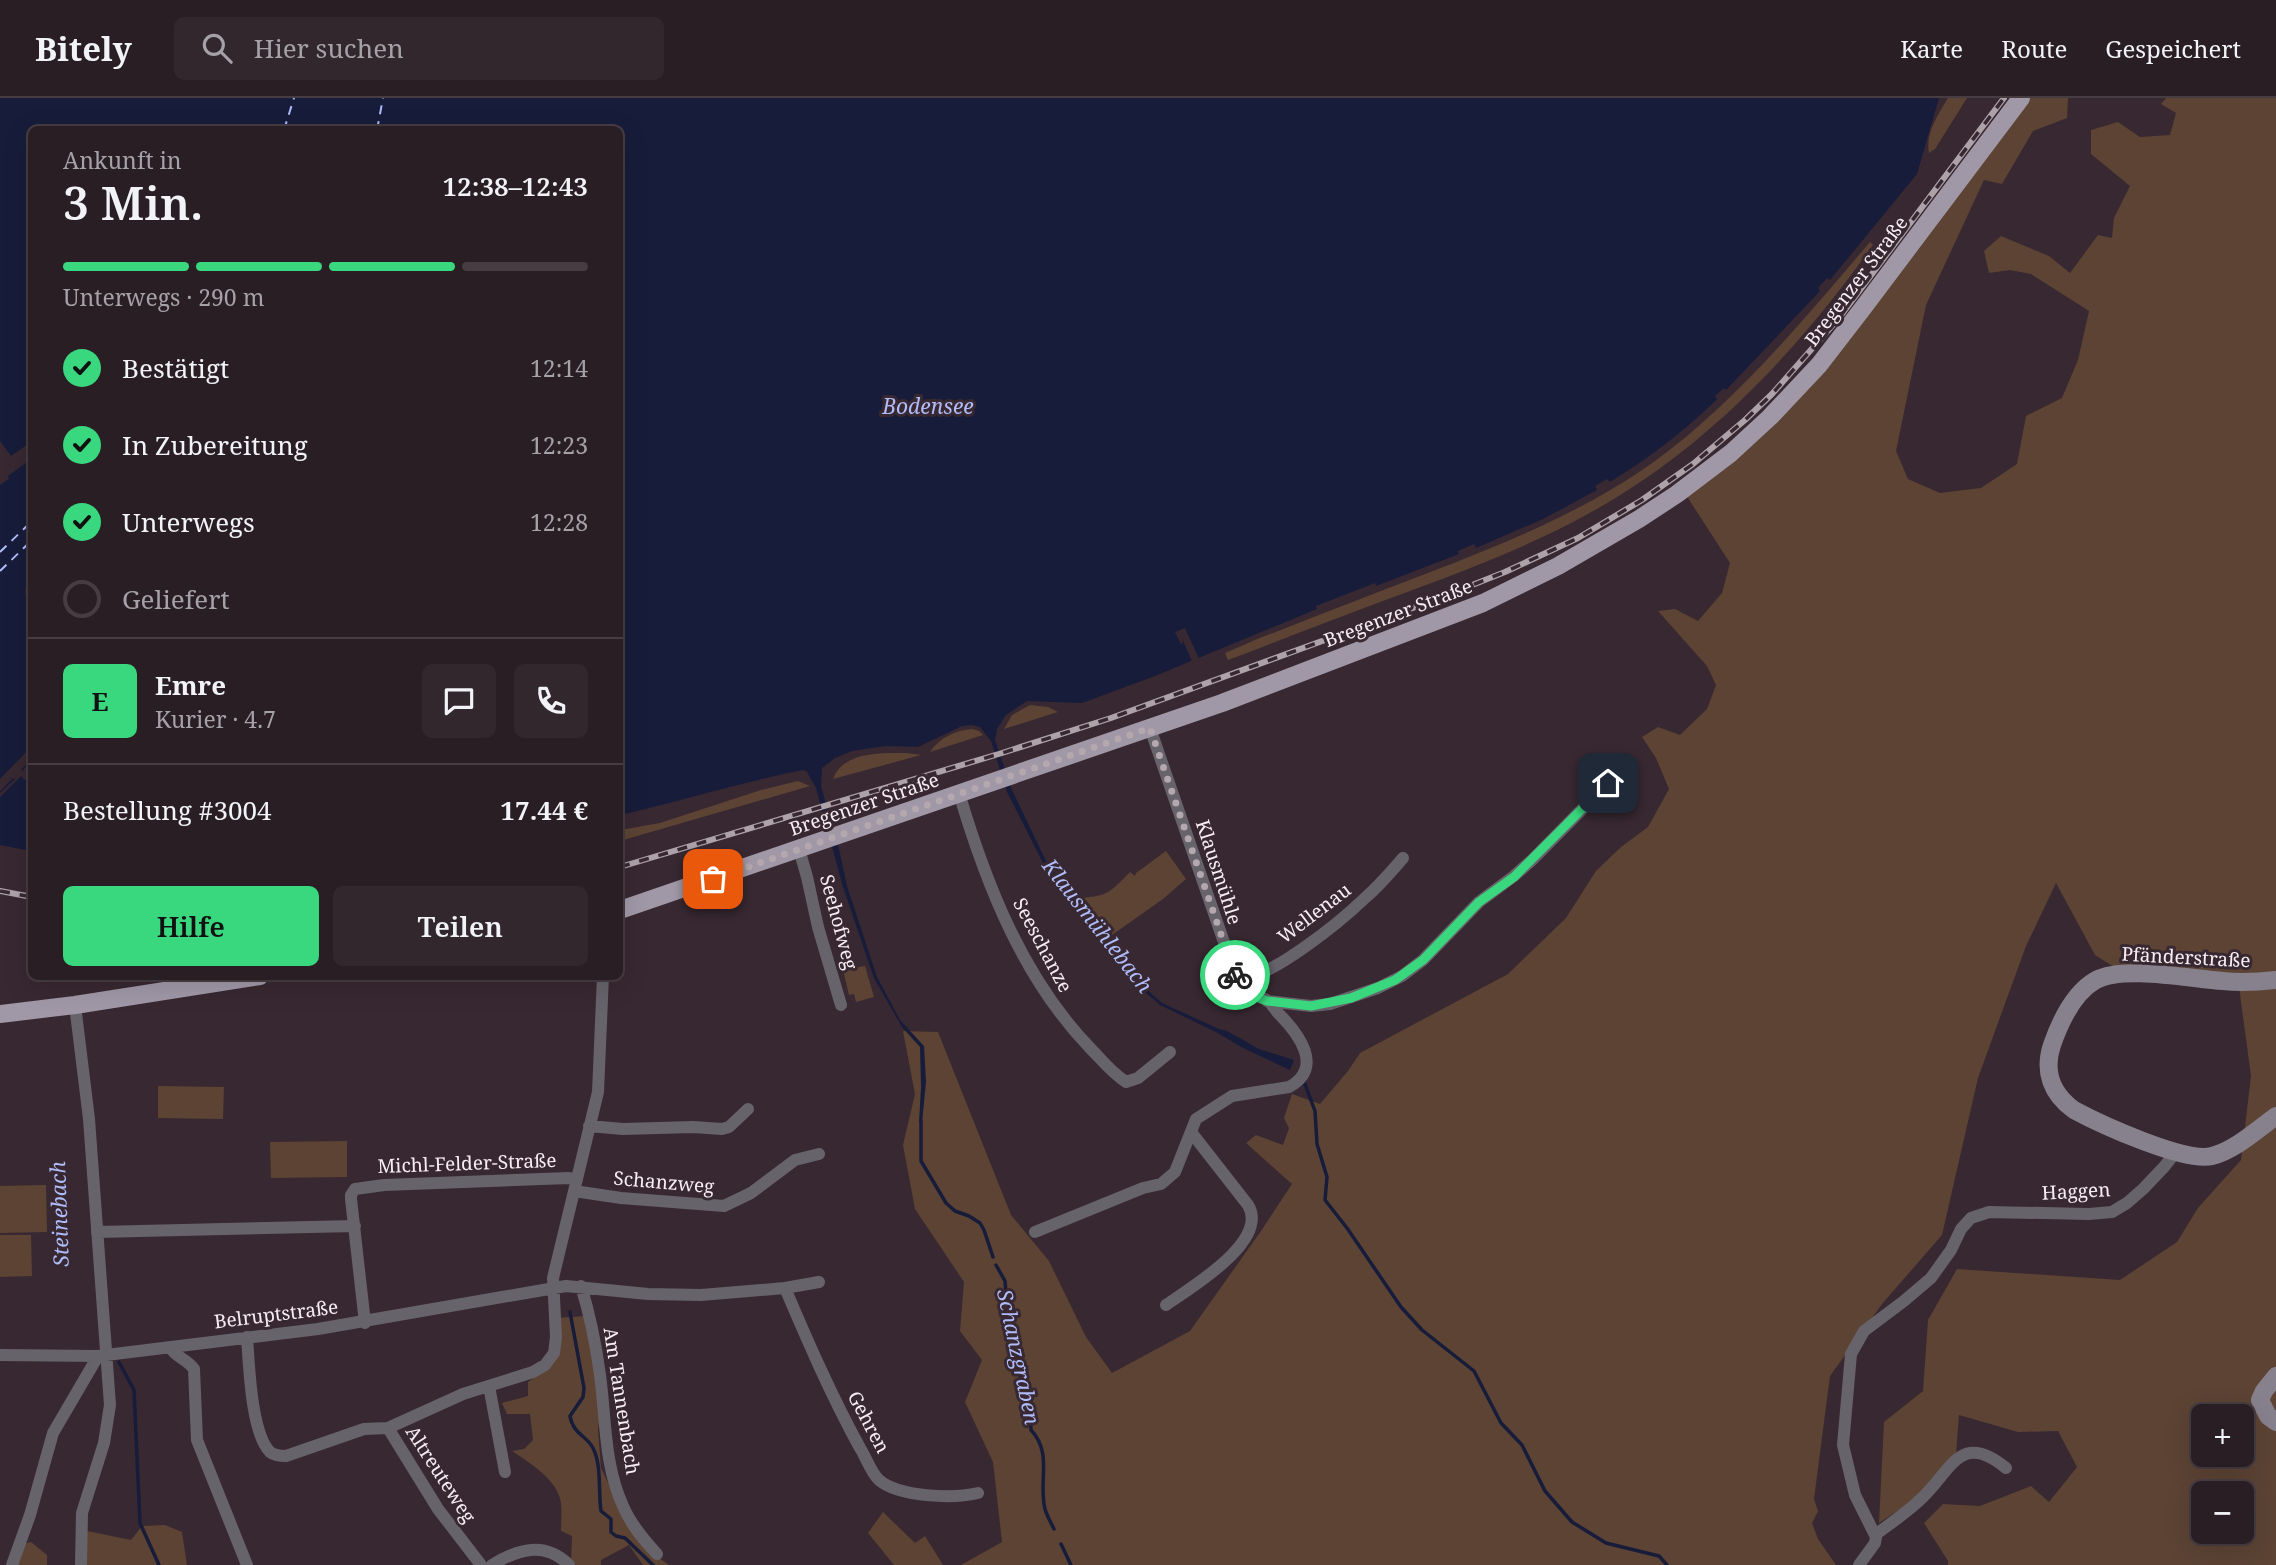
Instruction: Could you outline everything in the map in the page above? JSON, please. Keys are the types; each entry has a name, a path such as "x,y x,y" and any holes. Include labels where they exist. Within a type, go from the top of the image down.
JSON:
{"main road":[{"name":"Bregenzer Straße","path":"623,909 1150,728 1370,648 1514,590 1639,519 1693,483 1756,430 1819,365 2021,98"},
{"path":"0,1014 45,1010 234,980"}],"street":[{"name":"Klausmühle","path":"1150,728 1237,980"},
{"path":"1237,980 1245,992 1267,1001 1311,1006 1330,1004 1378,988 1402,976 1423,960 1479,902 1514,877 1608,783"},
{"name":"Seeschanze","path":"959,793 1003,914 1021,953 1054,1007 1111,1070 1126,1082 1138,1078 1170,1052"},
{"name":"Seehofweg","path":"799,849 841,1005"},
{"name":"Wellenau","path":"1237,980 1264,973 1317,936 1365,898 1403,858"},
{"name":"Pfänderstraße","path":"2276,981 2226,982 2123,974 2076,998 2068,1008 2056,1034 2048,1060 2053,1089 2062,1101 2074,1110 2175,1153 2201,1157 2221,1153 2276,1116"},
{"path":"388,1428 463,1394 533,1372 554,1353 556,1337 553,1278 598,1088 603,980"},
{"path":"1035,1232 1143,1188 1161,1184 1175,1172 1196,1119 1214,1105 1239,1094 1289,1087 1297,1082 1304,1072 1306,1056 1302,1042 1267,1001"},
{"path":"75,1005 89,1119 102,1355 110,1405 104,1443 82,1513 81,1565"},
{"path":"589,1126 623,1129 722,1129 748,1109"},
{"path":"1166,1305 1224,1262 1246,1237 1252,1222 1253,1214 1248,1205 1191,1132"},
{"name":"Haggen","path":"1875,1535 1859,1505 1844,1452 1851,1354 1867,1328 1905,1301 1935,1273 1961,1229 1971,1218 1989,1212 2112,1212 2143,1189 2175,1153"},
{"name":"Schanzweg","path":"576,1185 621,1198 724,1206 751,1193 795,1160 820,1154"},
{"name":"Michl-Felder-Straße","path":"365,1323 351,1195 359,1187 569,1178 576,1185"},
{"path":"97,1233 355,1226"},
{"path":"553,1288 581,1286 648,1294 701,1294 785,1288 819,1282"},
{"name":"Am Tannenbach","path":"581,1286 600,1376 604,1426 615,1483 629,1519 657,1554"},
{"name":"Belruptstraße","path":"0,1355 102,1355 365,1323 553,1288"},
{"name":"Gehren","path":"785,1288 825,1381 878,1479 895,1490 949,1497 978,1493"},
{"name":"Altreuteweg","path":"247,1337 255,1412 270,1451 278,1456 286,1456 364,1429 388,1428 438,1509 481,1565"},
{"path":"170,1346 173,1354 190,1363 194,1369 198,1440 247,1565"},
{"path":"12,1565 30,1515 53,1433 102,1355"},
{"path":"2276,1376 2260,1400 2268,1416 2276,1422"},
{"path":"489,1386 505,1472"},
{"path":"1859,1565 1875,1543 1875,1535 1920,1500 1951,1464 1974,1452 1988,1454 2006,1468"},
{"path":"492,1565 533,1549 558,1556 569,1565"}],"shaded area":[{"path":"1948,98 1967,98 1935,149 1929,153 1931,131"},
{"path":"2029,98 2068,98 2067,118 2033,131 2002,184 1984,180 1926,305 1896,451 1908,479 1940,493 1981,488 2017,464 2026,416 2062,398 2078,360 2089,311 2031,274 2010,270 1989,273 1984,251 2001,236 2049,256 2070,273 2098,235 2112,238 2114,218 2130,186 2091,154 2091,130 2118,122 2140,137 2170,135 2176,113 2161,104 2166,98 2276,98 2276,975 2114,967 2095,955 2056,883 2026,946 1978,1078 1942,1235 1882,1304 1830,1376 1814,1499 1818,1511 1812,1523 1818,1539 1836,1565 961,1565 1002,1542 993,1462 965,1402 982,1360 960,1331 964,1282 915,1209 903,1145 915,1094 903,1031 938,1032 1011,1215 1049,1261 1086,1337 1112,1373 1190,1331 1292,1184 1246,1143 1256,1135 1283,1145 1289,1128 1284,1118 1292,1094 1320,1104 1360,1053 1508,974 1566,918 1596,871 1621,847 1648,827 1669,789 1656,758 1642,737 1658,727 1680,735 1707,709 1716,685 1707,666 1658,611 1675,609 1698,621 1722,593 1730,563 1686,495 1760,435"},
{"path":"1870,242 1873,245 1812,324 1745,396 1670,461 1629,489 1586,515 1515,550 1228,660 1225,653 1519,536 1629,479 1685,438 1741,386 1795,329"},
{"path":"1030,705 1048,707 1058,712 1004,729 1012,715"},
{"path":"972,729 983,735 930,752 948,736"},
{"path":"907,753 921,755 833,779 845,763 854,758"},
{"path":"798,781 810,786 623,840 623,829 660,823 761,790"},
{"path":"1166,851 1186,879 1112,935 1081,898 1098,896 1109,891 1130,872 1135,876"},
{"path":"865,966 874,997 856,1002 854,994 849,995 843,970"},
{"path":"2276,985 2276,1565 1948,1565 1924,1523 1943,1504 1980,1506 2031,1486 2049,1502 2077,1467 2058,1431 2018,1432 1959,1415 1956,1454 1917,1498 1879,1523 1884,1422 1923,1391 1928,1320 1957,1269 2120,1280 2177,1242 2198,1208 2241,1160 2251,1076 2239,987"},
{"path":"158,1086 224,1087 223,1119 158,1118"},
{"path":"347,1141 347,1177 271,1178 270,1142"},
{"path":"46,1185 47,1232 0,1233 0,1186"},
{"path":"0,1235 31,1235 32,1276 0,1277"},
{"path":"585,1316 603,1384 598,1430 601,1468 622,1511 651,1552 669,1565 643,1565 629,1545 601,1560 601,1565 576,1565 571,1561 572,1536 561,1531 561,1503 555,1487 542,1473 512,1451 524,1449 533,1440 530,1414 507,1414 502,1403 528,1396 528,1382 538,1375 554,1352 557,1318"},
{"path":"883,1512 915,1543 925,1536 943,1565 894,1565 868,1533"},
{"path":"165,1525 182,1532 187,1565 86,1565 87,1531 131,1540 142,1526"},
{"path":"31,1542 47,1555 47,1565 9,1565 23,1544"}],"water":[{"name":"Bodensee","path":"0,98 1939,98 1917,174 1830,280 1827,278 1818,288 1820,291 1726,390 1724,388 1715,396 1717,399 1710,406 1674,437 1623,474 1610,482 1607,479 1595,486 1597,490 1543,519 1476,548 1474,544 1458,551 1459,554 1316,606 1317,609 1155,676 1082,703 1027,701 1006,715 997,729 995,740 1012,790 1046,861 1145,988 1162,1003 1227,1031 1259,1049 1294,1060 1290,1070 1160,1005 1138,986 1044,865 1007,792 991,741 980,727 962,726 918,747 885,746 852,751 835,758 822,768 821,786 847,886 877,977 900,1020 924,1046 926,1082 922,1123 919,1122 920,1047 902,1027 874,978 843,887 816,788 807,772 803,770 780,775 623,814 623,126 28,126 28,444 11,456 0,441"},
{"path":"28,461 28,584 25,589 28,609 28,750 0,779 0,485 9,479 8,476"},
{"path":"28,762 28,850 0,845 0,791"}],"pier":[{"path":"1185,628 1200,661 1193,664 1182,638 1181,644 1175,632"},
{"path":"28,760 21,770 28,765 28,776 25,780 21,776 0,797 0,793 15,779 0,791 0,786"}],"waterway":[{"name":"Klausmühlebach","path":"1303,1079 1315,1111 1317,1144 1327,1177 1325,1200 1401,1307 1422,1330 1474,1371 1501,1423 1522,1445 1545,1491 1572,1522 1606,1543 1659,1556 1667,1565"},
{"name":"Schanzgraben","path":"921,1121 921,1161 946,1203 955,1211 980,1223 993,1257"},
{"name":"Schanzgraben","path":"996,1265 1005,1281 1011,1308 1022,1389 1030,1408 1031,1430 1038,1439 1043,1458 1043,1499 1054,1529"},
{"path":"570,1312 584,1388 583,1397 570,1416 577,1431 590,1444 596,1455 601,1511 611,1519 611,1532 625,1538 653,1565"},
{"name":"Steinebach","path":"119,1362 134,1390 140,1523 159,1565"},
{"name":"Schanzgraben","path":"1061,1544 1071,1565"}],"ferry route":[{"path":"285,126 294,98"},
{"path":"378,126 383,98"},
{"path":"0,552 28,525"},
{"path":"0,571 28,544"}],"railway":[{"path":"623,866 1111,718 1432,601 1505,572 1578,538 1642,500 1693,464 1772,394 1839,318 2004,98"},
{"path":"0,891 28,896"}],"way so far":[{"path":"713,879 1150,728 1235,975"}],"route":[{"path":"1235,975 1240,986 1251,995 1267,1001 1311,1006 1351,998 1395,980 1423,960 1479,902 1514,877 1608,783"}]}
